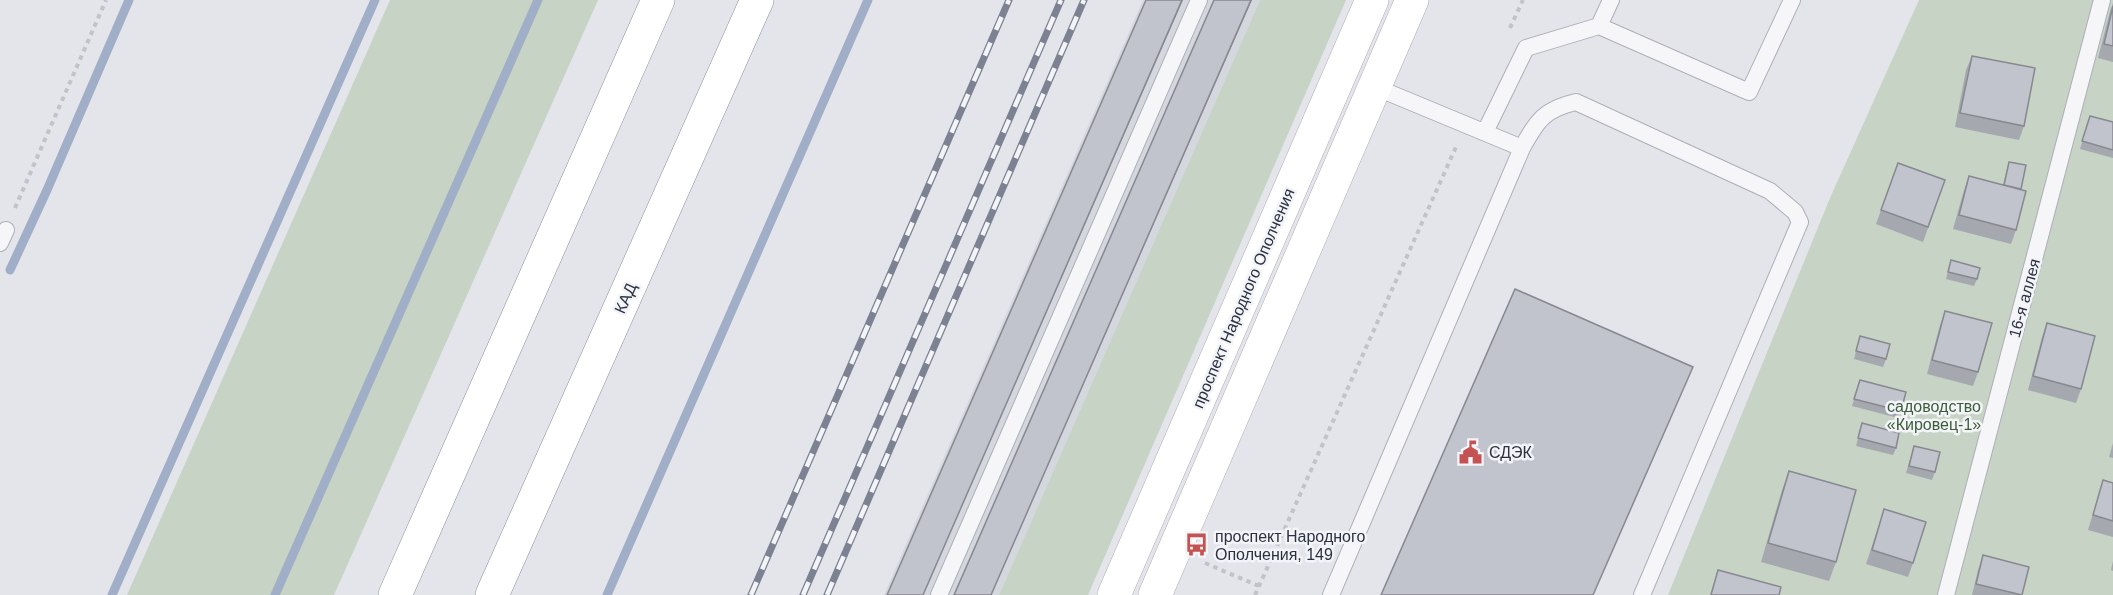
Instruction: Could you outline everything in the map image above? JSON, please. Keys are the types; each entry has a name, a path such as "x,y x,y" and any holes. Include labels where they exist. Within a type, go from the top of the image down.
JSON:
{"main road":[{"path":"395,595 658,0"},
{"name":"КАД","path":"492,595 758,0"},
{"name":"проспект Народного Ополчения","path":"1114,595 1372,0"},
{"path":"1155,595 1412,0"}],"lane":[{"path":"939,595 1199,0"},
{"path":"1599,26 1611,0"},
{"name":"16-я аллея","path":"1946,595 2102,0"},
{"path":"1485,132 1526,48 1599,26 1749,92 1786,2"},
{"path":"1375,87 1522,148"},
{"path":"1331,595 1522,148 1537,121 1558,106 1576,102 1770,191 1795,212 1800,222 1642,595"}],"path":[{"path":"3,236 106,0"},
{"path":"1506,36 1522,0"},
{"path":"1255,595 1466,125"},
{"path":"1204,563 1259,586"}],"shaded area":[{"path":"1143,0 1260,0 999,595 884,595"}],"green space":[{"path":"390,0 598,0 334,595 127,595"},
{"path":"1260,0 1346,0 1088,595 999,595"},
{"name":"садоводство «Кировец-1»","path":"1919,0 2113,0 2113,595 1668,595 1830,198"}],"building":[{"path":"1146,0 1182,0 923,595 887,595"},
{"path":"1214,0 1251,0 991,595 954,595"},
{"path":"2113,6 2113,46 2104,44"},
{"path":"1972,56 2035,68 2024,126 1960,113"},
{"path":"2090,116 2113,122 2113,150 2082,141"},
{"path":"2009,162 2026,165 2021,189 2004,185"},
{"path":"1898,163 1945,180 1928,227 1881,210"},
{"path":"1969,176 2026,191 2016,230 1959,215"},
{"path":"1951,260 1980,268 1977,279 1948,272"},
{"path":"1515,289 1693,367 1593,595 1381,595"},
{"path":"1945,311 1992,323 1978,372 1932,360"},
{"path":"2047,323 2095,336 2081,389 2033,376"},
{"path":"1860,336 1890,344 1886,359 1856,351"},
{"path":"1860,380 1906,392 1901,411 1854,399"},
{"path":"1862,423 1899,433 1896,448 1858,438"},
{"path":"1914,446 1940,452 1935,472 1909,466"},
{"path":"1789,471 1856,490 1836,562 1768,543"},
{"path":"2103,480 2113,483 2113,521 2093,515"},
{"path":"1884,509 1926,522 1913,563 1872,550"},
{"path":"1983,555 2029,567 2022,595 1976,584"},
{"path":"1718,570 1781,587 1779,595 1711,595"}],"waterway":[{"path":"10,270 129,0"},
{"path":"112,595 375,0"},
{"path":"275,595 538,0"},
{"path":"607,595 868,0"}],"railway":[{"path":"751,595 1009,0"},
{"path":"803,595 1061,0"},
{"path":"827,595 1084,0"}],"place":[{"name":"СДЭК","path":"1471,452"},
{"name":"проспект Народного Ополчения, 149","path":"1197,545"}]}
